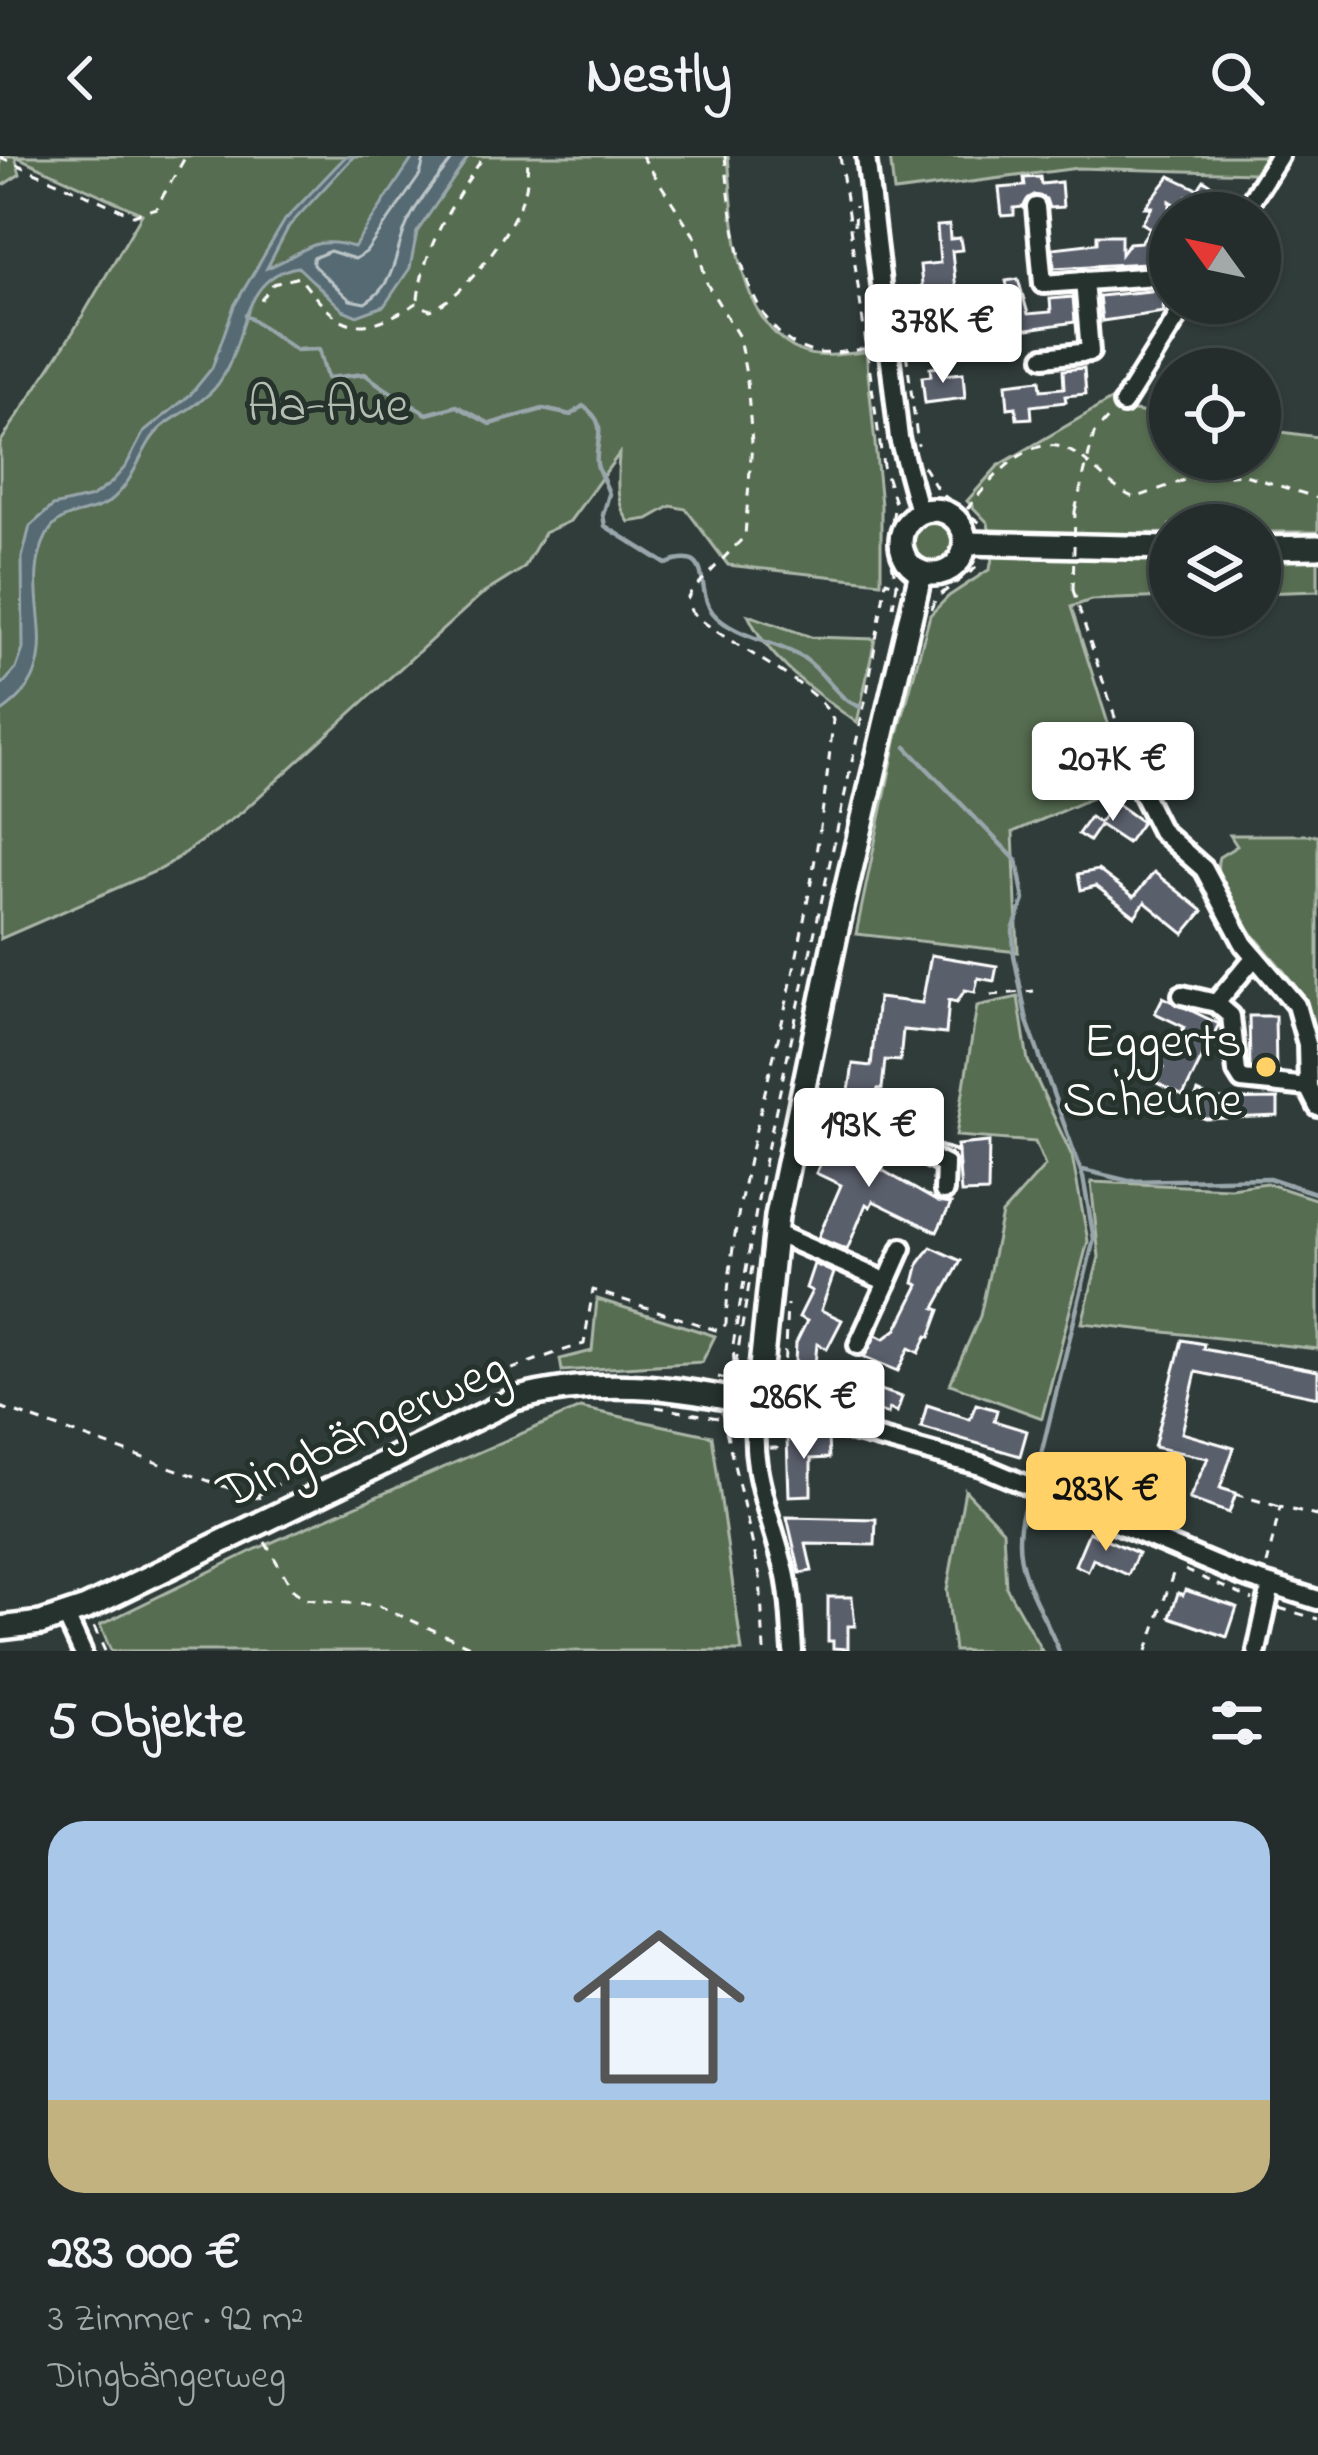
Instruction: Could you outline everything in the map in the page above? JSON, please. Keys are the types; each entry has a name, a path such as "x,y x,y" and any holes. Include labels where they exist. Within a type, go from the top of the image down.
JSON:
{"main road":[{"path":"944,511 957,519 966,543 956,566 945,572 921,572 903,554 900,542 909,520 919,512 944,511"},
{"path":"966,543 1149,547"},
{"path":"1281,548 1318,547"},
{"path":"757,1405 775,1233 799,1105 921,572"},
{"name":"Dingbängerweg","path":"0,1628 69,1622 264,1532 515,1400 546,1391 618,1386 757,1405"}],"street":[{"path":"866,156 899,438 919,512"},
{"path":"1257,192 1280,156"},
{"path":"1036,207 1042,284 1149,276"},
{"path":"1044,357 1090,352 1084,280"},
{"path":"1123,404 1173,324"},
{"path":"1135,779 1161,831 1204,869 1255,958 1284,985 1296,1005 1307,1044 1308,1087 1318,1107"},
{"path":"1216,1003 1255,958"},
{"path":"1182,995 1216,1003 1231,1016 1242,1080 1308,1087"},
{"path":"799,1105 849,1118 945,1165 944,1191"},
{"path":"775,1233 887,1282"},
{"path":"858,1345 902,1248"},
{"path":"757,1405 752,1450 761,1502 786,1574 794,1651"},
{"name":"Dingbängerweg","path":"757,1405 1021,1480 1183,1550 1318,1600"},
{"path":"1256,1651 1268,1579"},
{"path":"69,1622 82,1651"}],"path":[{"path":"0,158 134,214 156,208 186,156"},
{"path":"417,303 421,266 484,156"},
{"path":"417,303 430,310 452,303 492,253 524,196 529,156"},
{"path":"481,1651 379,1606 305,1599 293,1590 264,1532 258,1495 455,1390 513,1365 584,1344 593,1290 719,1331 726,1324 728,1275 743,1185 803,925 833,720 826,706 691,611 687,600 745,536 752,443 748,394 740,337 707,284 695,237 642,156"},
{"path":"724,156 735,248 768,317 780,332 816,354 870,348"},
{"path":"735,1367 733,1345 765,1159 868,693 886,581 897,584 888,547 896,503 883,466 854,230 840,156"},
{"path":"261,300 274,284 298,277 324,309 351,328 373,326 417,303"},
{"path":"907,345 919,458 939,492 967,508 1005,467 1035,450 1068,449 1135,497 1187,479 1242,474 1318,499"},
{"path":"1123,404 1101,423 1084,464 1075,511 1073,590 1135,779"},
{"path":"937,598 981,564"},
{"path":"991,995 1034,991"},
{"path":"782,1412 787,1305"},
{"path":"725,1397 721,1420 760,1576 764,1651"},
{"path":"637,1404 721,1420"},
{"path":"0,1407 259,1499"},
{"path":"1235,1494 1316,1516 1318,1508"},
{"path":"1268,1579 1280,1507"},
{"path":"1147,1651 1183,1550"},
{"path":"69,1622 91,1620 105,1651"}],"green space":[{"path":"0,156 15,156 20,174 0,187"},
{"name":"Aa-Aue","path":"15,156 728,156 741,265 761,316 778,336 807,354 866,352 881,505 881,582 728,565 686,509 671,506 648,519 629,522 619,497 619,454 570,521 544,533 524,568 481,595 242,812 163,868 0,939 0,443 142,214"},
{"path":"890,156 1265,156 1254,173 1078,168 894,192"},
{"path":"1114,398 1127,410 1149,413 1149,480 1281,480 1281,432 1318,437 1318,532 1281,532 1281,504 1149,504 1149,533 990,534 988,523 967,501 998,466"},
{"path":"932,520 947,526 953,541 947,556 932,562 917,556 911,541 917,526"},
{"path":"993,553 1149,553 1149,598 1091,600 1071,607 1127,783 1013,832 1018,952 856,934 896,741 930,615 990,569"},
{"path":"1281,553 1318,553 1318,591 1281,592"},
{"path":"748,615 811,637 875,639 857,723 781,662"},
{"path":"1230,835 1318,835 1318,1076 1314,1033 1305,1003 1224,891 1219,857 1237,846"},
{"path":"1018,997 1028,1061 1072,1156 1088,1241 1042,1418 950,1384 980,1316 1002,1214 1045,1166 1035,1142 956,1136 977,1006"},
{"path":"1091,1182 1230,1188 1266,1183 1318,1200 1318,1349 1082,1323 1099,1257"},
{"path":"597,1299 715,1336 702,1362 562,1371 560,1359 592,1351"},
{"path":"580,1408 712,1436 742,1651 111,1651 100,1625 254,1550"},
{"path":"965,1490 1003,1530 1006,1587 1042,1651 954,1651 947,1590"}],"water":[{"path":"346,156 354,156 289,226 267,268 317,244 354,247 414,156 469,156 417,232 410,268 384,306 357,316 343,310 298,267 278,273 253,299 225,373 214,389 162,427 109,502 53,526 39,558 40,651 35,673 23,694 0,713 0,687 16,669 23,649 22,558 30,526 53,506 92,497 111,483 143,433 190,395 212,368 234,306 285,220"}],"building":[{"path":"1170,176 1198,189 1204,180 1221,191 1220,192 1157,192"},
{"path":"1040,177 1041,184 1061,182 1063,207 1049,208 1046,199 1034,195 1023,207 1014,208 1014,215 1002,216 999,188 1025,186 1024,178"},
{"path":"949,225 950,239 960,238 962,250 952,251 962,350 929,354 920,265 940,263 937,226"},
{"path":"1149,230 1149,262 1054,268 1053,248 1097,243 1097,235 1121,235 1121,254 1129,243 1141,242"},
{"path":"1018,279 1028,314 1051,312 1050,299 1073,297 1075,322 1007,327 1003,290 1008,290 1006,281"},
{"path":"1149,291 1149,314 1102,321 1099,296"},
{"path":"941,367 942,375 963,373 965,398 925,403 922,377 931,376 930,368"},
{"path":"1084,368 1086,394 1031,406 1032,418 1017,419 1016,407 1008,408 1006,384 1040,380 1041,390 1064,388 1063,370"},
{"path":"1114,802 1142,822 1127,843 1100,825 1089,841 1078,834 1090,817 1099,823"},
{"path":"1098,870 1134,897 1154,872 1203,911 1184,934 1145,902 1135,916 1096,886 1081,890 1078,874"},
{"path":"931,955 997,966 994,981 978,978 975,992 965,990 957,1002 949,1000 946,1034 903,1030 900,1061 885,1060 882,1089 872,1106 865,1106 865,1112 847,1104 853,1064 871,1066 878,998 922,1003"},
{"path":"1163,997 1219,1024 1183,1096 1157,1083 1164,1054 1170,1057 1184,1027 1155,1013"},
{"path":"1249,1016 1275,1016 1276,1071 1250,1068"},
{"path":"1198,1092 1215,1100 1278,1099 1278,1116 1206,1119 1189,1113"},
{"path":"838,1128 891,1153 882,1170 938,1202 951,1204 937,1232 873,1201 870,1207 866,1204 847,1250 818,1238 841,1185 816,1173"},
{"path":"920,1139 958,1151 957,1145 989,1142 988,1192 961,1193 958,1153"},
{"path":"931,1247 961,1261 935,1308 940,1310 930,1337 919,1353 909,1348 898,1371 864,1357 876,1335 884,1339 897,1329 919,1285 914,1283 919,1263"},
{"path":"814,1264 834,1273 821,1310 842,1320 827,1349 817,1344 815,1364 795,1362 796,1343 807,1321 799,1317 812,1291 806,1288"},
{"path":"1182,1340 1204,1344 1203,1349 1318,1371 1318,1397 1196,1372 1182,1433 1234,1448 1220,1488 1236,1493 1229,1513 1189,1499 1208,1458 1154,1447"},
{"path":"820,1381 863,1393 865,1385 902,1397 897,1412 889,1409 888,1414 846,1400 843,1411 814,1402"},
{"path":"976,1404 997,1410 994,1421 1027,1431 1020,1456 921,1427 927,1405 970,1419"},
{"path":"787,1438 828,1438 829,1458 811,1459 811,1495 789,1496"},
{"path":"787,1517 876,1519 875,1545 806,1544 812,1571 800,1573"},
{"path":"1089,1532 1138,1553 1128,1575 1093,1559 1088,1571 1075,1565"},
{"path":"1185,1590 1237,1607 1227,1637 1170,1617 1178,1593 1183,1595"},
{"path":"828,1597 852,1597 855,1626 848,1626 848,1649 833,1648 833,1641 828,1641"}],"waterway":[{"path":"246,315 296,350 319,349 327,378 365,374 427,414 457,406 490,424 543,409 571,415 583,406 599,426 597,464 609,494 605,526 666,564 681,560 697,565 708,603 722,621 805,659 846,699 862,707"},
{"path":"906,747 1017,861 1024,900 1013,930 1014,955 1027,1021 1083,1177 1094,1239 1034,1483"},
{"path":"1083,1170 1129,1181 1269,1178 1318,1194"},
{"path":"1029,1494 1022,1517 1020,1557 1059,1651"}],"place":[{"name":"Eggerts Scheune","path":"1266,1067"}]}
